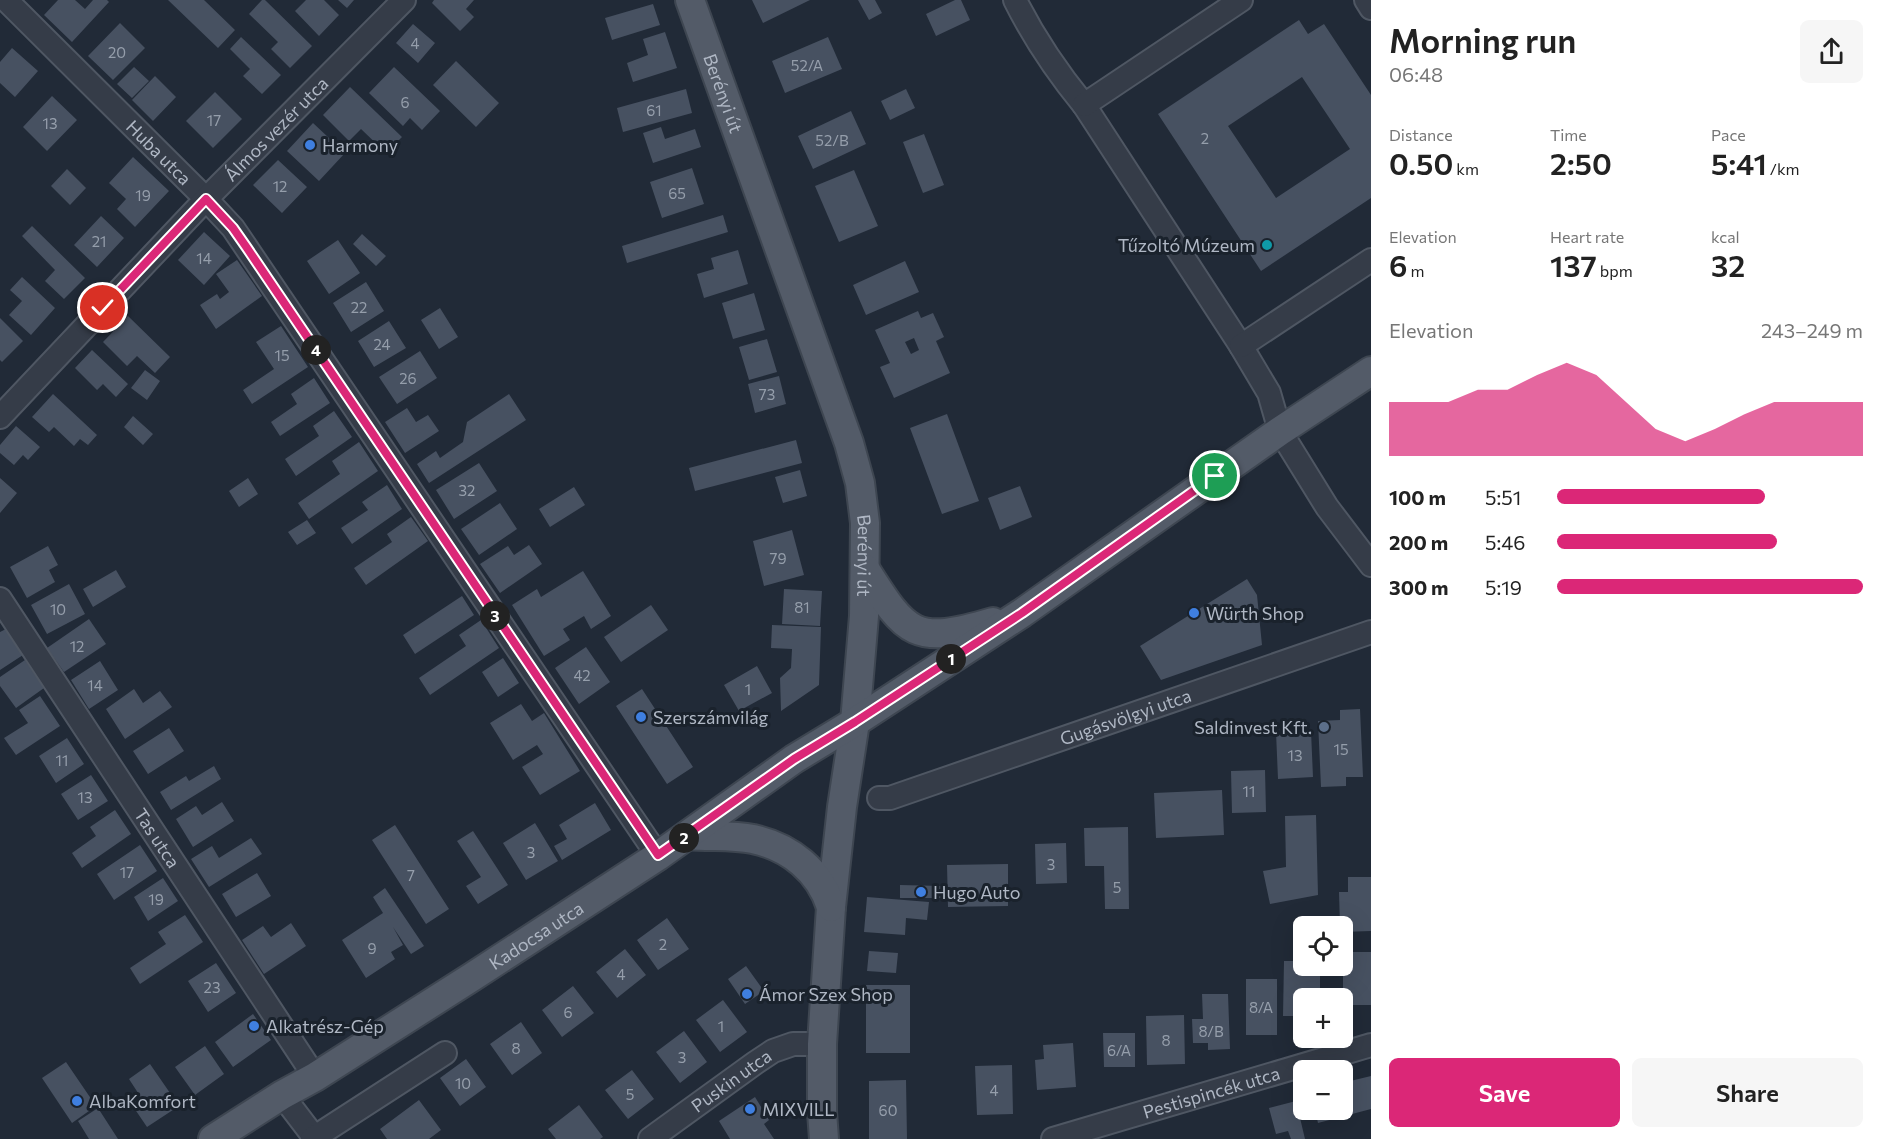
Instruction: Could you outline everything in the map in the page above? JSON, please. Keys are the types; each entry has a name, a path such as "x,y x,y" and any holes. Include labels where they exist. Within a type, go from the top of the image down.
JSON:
{"main road":[{"name":"Berényi út","path":"690,0 849,443 860,483 865,523 864,627 855,722 842,807 831,907 822,1044 824,1139"},
{"name":"Kadocsa utca","path":"213,1139 315,1077 658,855 794,759 1022,613 1280,431 1371,371"},
{"path":"865,569 889,608 899,619 921,631 934,634 961,631 1022,613"},
{"path":"688,835 752,839 787,852 802,862 815,876 826,891 831,907"}],"street":[{"name":"Huba utca","path":"6,0 233,228 658,855"},
{"name":"Álmos vezér utca","path":"0,417 206,199 404,0"},
{"path":"1015,0 1028,27 1059,74 1084,105 1241,346 1269,393 1280,431 1327,507 1371,564"},
{"path":"1084,105 1241,0"},
{"path":"1366,0 1371,8"},
{"path":"1241,346 1371,260"},
{"name":"Tas utca","path":"0,599 315,1077"},
{"name":"Gugásvölgyi utca","path":"879,798 890,798 1371,632"},
{"name":"Puskin utca","path":"650,1139 754,1062 773,1051 793,1044 822,1044"},
{"name":"Pestispincék utca","path":"1053,1139 1371,1045"},
{"path":"282,1095 313,1138 445,1053"}],"building":[{"path":"58,0 75,0 85,9 93,0 109,2 72,42 44,15"},
{"path":"168,0 204,0 235,30 218,48"},
{"path":"262,0 265,0 312,46 290,68 271,49 278,42 249,14"},
{"path":"306,0 324,0 339,15 319,36 295,11"},
{"path":"338,0 354,0 347,8"},
{"path":"434,0 474,0 466,9 474,17 460,31 432,3"},
{"path":"752,0 810,0 763,23"},
{"path":"858,0 875,0 882,13 869,20"},
{"path":"955,0 961,0 970,20 936,36 926,14"},
{"path":"653,4 660,25 612,40 605,18"},
{"path":"1299,20 1308,34 1324,24 1371,95 1371,198 1261,271 1158,114","holes":["1302,77 1350,149 1276,198 1228,126"]},
{"path":"120,23 145,48 113,80 88,56"},
{"path":"413,24 435,43 418,63 396,43"},
{"path":"665,32 677,68 633,82 627,63 648,55 643,39"},
{"path":"241,37 281,75 262,94 243,76 250,69 230,49"},
{"path":"828,37 842,69 785,93 772,61"},
{"path":"12,48 38,71 15,97 0,83 0,62"},
{"path":"456,61 499,103 476,127 433,85"},
{"path":"134,67 149,81 132,98 117,84"},
{"path":"394,67 440,111 422,130 410,118 403,126 369,93"},
{"path":"155,76 176,97 153,121 132,100"},
{"path":"350,87 402,137 386,153 361,129 349,141 323,115"},
{"path":"686,89 692,113 623,132 617,108"},
{"path":"906,89 915,108 890,120 881,101"},
{"path":"215,92 242,119 213,148 186,121"},
{"path":"52,96 77,120 47,151 23,127"},
{"path":"851,111 866,144 813,169 798,136"},
{"path":"313,123 345,153 319,181 287,151"},
{"path":"661,127 665,139 695,129 701,147 653,163 643,133"},
{"path":"924,134 944,185 923,193 903,142"},
{"path":"133,157 169,191 135,227 117,209 126,199 109,183"},
{"path":"278,160 307,187 282,213 253,185"},
{"path":"692,168 704,204 662,218 650,182"},
{"path":"67,169 86,188 70,205 51,186"},
{"path":"854,170 878,226 839,242 815,186"},
{"path":"723,215 728,232 627,263 622,246"},
{"path":"101,216 124,238 97,267 74,245"},
{"path":"32,226 85,278 64,299 45,281 55,270 22,236"},
{"path":"204,232 230,256 204,285 178,260"},
{"path":"362,234 386,256 376,266 353,244"},
{"path":"338,240 360,273 329,294 307,261"},
{"path":"738,250 748,284 704,298 697,274 714,269 711,258"},
{"path":"237,260 262,296 216,329 200,305 217,294 220,299 229,292 216,274"},
{"path":"905,261 919,292 866,315 853,285"},
{"path":"22,277 55,308 31,335 9,315 22,301 10,290"},
{"path":"366,282 384,311 351,332 333,303"},
{"path":"754,293 765,330 733,339 722,303"},
{"path":"440,308 458,337 439,349 421,320"},
{"path":"918,311 921,318 933,313 944,337 936,341 950,373 894,398 880,367 890,363 875,330","holes":["914,338 919,350 911,354 905,342"]},
{"path":"128,316 170,357 155,373 137,356 127,366 103,342"},
{"path":"0,318 23,341 2,362 0,360"},
{"path":"389,321 406,348 374,367 358,341"},
{"path":"281,326 308,367 252,404 243,390 274,369 256,342"},
{"path":"767,339 777,372 749,380 739,347"},
{"path":"92,350 128,384 116,397 103,384 97,390 75,368"},
{"path":"420,351 437,378 397,404 379,377"},
{"path":"145,370 160,381 147,400 131,388"},
{"path":"779,376 786,404 755,413 748,384"},
{"path":"314,378 330,403 280,436 271,422 297,404 291,394"},
{"path":"53,394 97,435 88,445 80,439 74,446 54,427 49,432 32,417"},
{"path":"509,394 526,420 429,483 417,464 436,451 440,458 463,442 467,422"},
{"path":"407,408 416,422 428,415 439,431 405,453 385,422"},
{"path":"334,411 352,437 296,476 285,459 319,436 313,426"},
{"path":"947,414 979,501 942,514 910,428"},
{"path":"133,416 153,434 143,445 124,427"},
{"path":"16,426 40,447 28,460 23,455 14,465 0,453 0,445"},
{"path":"796,440 802,463 695,491 689,468"},
{"path":"359,442 378,471 309,519 298,503 340,474 332,461"},
{"path":"479,463 497,491 454,519 436,490"},
{"path":"800,470 807,496 783,503 775,477"},
{"path":"0,478 17,493 0,513"},
{"path":"248,478 258,494 239,507 229,491"},
{"path":"387,485 402,509 352,544 341,528 368,510 362,502"},
{"path":"1020,486 1032,517 1000,530 988,498"},
{"path":"574,487 585,505 550,527 539,509"},
{"path":"500,503 517,529 479,555 461,529"},
{"path":"411,517 428,541 366,585 354,568 392,542 387,534"},
{"path":"307,520 316,533 297,545 288,532"},
{"path":"792,530 804,575 764,586 753,541"},
{"path":"529,545 542,564 500,593 480,564 508,546 514,555"},
{"path":"48,546 58,565 49,570 55,582 27,598 10,567"},
{"path":"116,570 126,587 93,607 83,589"},
{"path":"583,571 611,616 591,629 584,616 563,629 570,640 544,656 512,605 537,589 541,597"},
{"path":"1247,579 1257,595 1262,645 1161,680 1140,646"},
{"path":"69,584 85,614 47,634 31,605"},
{"path":"784,589 822,591 820,626 782,624"},
{"path":"462,596 474,615 415,654 403,635"},
{"path":"651,605 668,630 621,662 604,637"},
{"path":"89,619 106,644 64,672 47,648"},
{"path":"481,620 499,648 430,695 419,678 466,646 459,635"},
{"path":"772,625 821,627 819,685 781,711 780,678 791,668 792,649 771,648"},
{"path":"6,629 23,655 0,670 0,632"},
{"path":"586,647 610,682 579,704 555,668"},
{"path":"503,658 519,683 498,697 482,672"},
{"path":"25,660 44,688 16,708 0,686 0,677"},
{"path":"100,661 118,690 89,709 71,680"},
{"path":"757,666 772,693 739,711 724,685"},
{"path":"134,689 143,703 160,691 172,707 125,739 106,709"},
{"path":"642,689 693,767 667,784 616,706"},
{"path":"40,696 60,726 16,755 4,738 28,723 19,710"},
{"path":"521,704 532,721 544,713 580,771 540,795 522,767 543,754 537,745 513,760 490,723"},
{"path":"1360,709 1363,777 1346,777 1346,786 1321,787 1318,721 1340,720 1340,710"},
{"path":"169,728 184,751 148,774 133,751"},
{"path":"1311,731 1313,777 1278,779 1276,732"},
{"path":"67,738 84,764 56,783 39,756"},
{"path":"214,766 221,779 171,810 160,792 186,776 189,781"},
{"path":"1265,770 1266,812 1232,813 1231,771"},
{"path":"91,775 108,801 78,820 61,794"},
{"path":"1222,790 1224,835 1156,838 1154,793"},
{"path":"222,802 234,821 193,847 176,819 196,806 202,815"},
{"path":"595,803 611,830 562,860 554,846 567,839 559,825"},
{"path":"115,810 131,834 82,868 72,853 96,836 90,827"},
{"path":"1316,815 1318,895 1270,904 1263,871 1286,867 1285,816"},
{"path":"535,823 558,861 526,880 503,843"},
{"path":"395,825 449,909 426,924 372,840"},
{"path":"1128,827 1129,909 1105,909 1104,866 1085,866 1084,828"},
{"path":"473,831 508,885 478,904 466,886 481,877 457,841"},
{"path":"251,838 262,854 209,887 191,859 212,846 219,858"},
{"path":"1066,843 1067,883 1036,884 1035,844"},
{"path":"140,845 157,871 114,900 97,874"},
{"path":"1008,864 1008,906 948,907 947,865"},
{"path":"257,873 271,896 236,917 222,894"},
{"path":"1348,877 1371,877 1371,931 1353,932 1353,916 1340,916 1339,892 1348,892"},
{"path":"163,878 178,901 148,921 134,897"},
{"name":"Hugo Auto","path":"900,885 942,886 943,898 900,898"},
{"path":"385,888 424,946 411,954 393,927 403,945 391,952 395,959 366,978 342,940 383,913 373,897"},
{"path":"867,897 929,902 927,920 906,918 905,935 864,932"},
{"path":"185,915 203,942 140,984 130,968 166,944 158,932"},
{"path":"667,918 689,949 658,970 637,940"},
{"path":"291,923 306,946 264,974 242,940 263,926 271,937"},
{"path":"625,949 646,975 617,998 596,972"},
{"path":"869,951 898,953 896,973 867,971"},
{"path":"1353,952 1371,952 1371,1005 1353,1005 1353,988 1343,988 1343,976 1353,976"},
{"path":"1284,961 1293,961 1293,976 1320,976 1320,988 1293,988 1293,1016 1283,1016"},
{"path":"216,963 236,993 208,1012 188,981"},
{"path":"746,966 764,991 745,1004 728,979"},
{"path":"1246,979 1277,979 1277,1035 1246,1035"},
{"path":"866,985 910,985 910,1053 866,1053"},
{"path":"573,986 594,1013 562,1037 542,1010"},
{"path":"1202,994 1228,994 1230,1049 1208,1050 1208,1043 1193,1043 1192,1019 1203,1019"},
{"path":"723,1000 747,1032 720,1052 696,1020"},
{"path":"253,1014 271,1040 233,1067 215,1042"},
{"path":"1184,1015 1185,1064 1147,1065 1146,1016"},
{"path":"521,1022 542,1053 512,1075 490,1044"},
{"path":"684,1031 707,1062 680,1083 656,1052"},
{"path":"1103,1033 1135,1033 1135,1067 1104,1067"},
{"path":"1073,1043 1076,1087 1037,1090 1035,1060 1044,1059 1043,1045"},
{"path":"205,1046 224,1074 195,1095 175,1067"},
{"path":"466,1059 486,1087 460,1106 440,1078"},
{"path":"66,1062 96,1106 72,1123 42,1078"},
{"path":"150,1064 179,1106 147,1127 130,1102 140,1096 129,1079"},
{"path":"1012,1065 1013,1114 977,1115 975,1066"},
{"path":"632,1070 654,1099 628,1119 605,1090"},
{"path":"1371,1076 1371,1109 1353,1114 1353,1080"},
{"path":"906,1080 907,1139 869,1139 869,1081"},
{"name":"MIXVILL","path":"755,1097 769,1120 764,1124 774,1139 730,1139 719,1121"},
{"path":"419,1100 441,1130 429,1139 387,1139 380,1129"},
{"path":"1293,1102 1293,1120 1300,1120 1305,1139 1291,1139 1288,1131 1276,1134 1269,1108"},
{"path":"579,1105 603,1137 600,1139 556,1139 548,1129"},
{"path":"98,1108 118,1139 89,1139 78,1121"}],"place":[{"name":"Harmony","path":"310,145"},
{"name":"Tűzoltó Múzeum","path":"1267,245"},
{"name":"Würth Shop","path":"1194,613"},
{"name":"Szerszámvilág","path":"641,717"},
{"name":"Saldinvest Kft.","path":"1324,727"},
{"name":"Hugo Auto","path":"921,892"},
{"name":"Ámor Szex Shop","path":"747,994"},
{"name":"Alkatrész-Gép","path":"254,1026"},
{"name":"AlbaKomfort","path":"77,1101"},
{"name":"MIXVILL","path":"750,1109"}],"route":[{"path":"103,308 206,199 233,228 247,248 658,855 794,759 1022,613 1215,476"}]}
